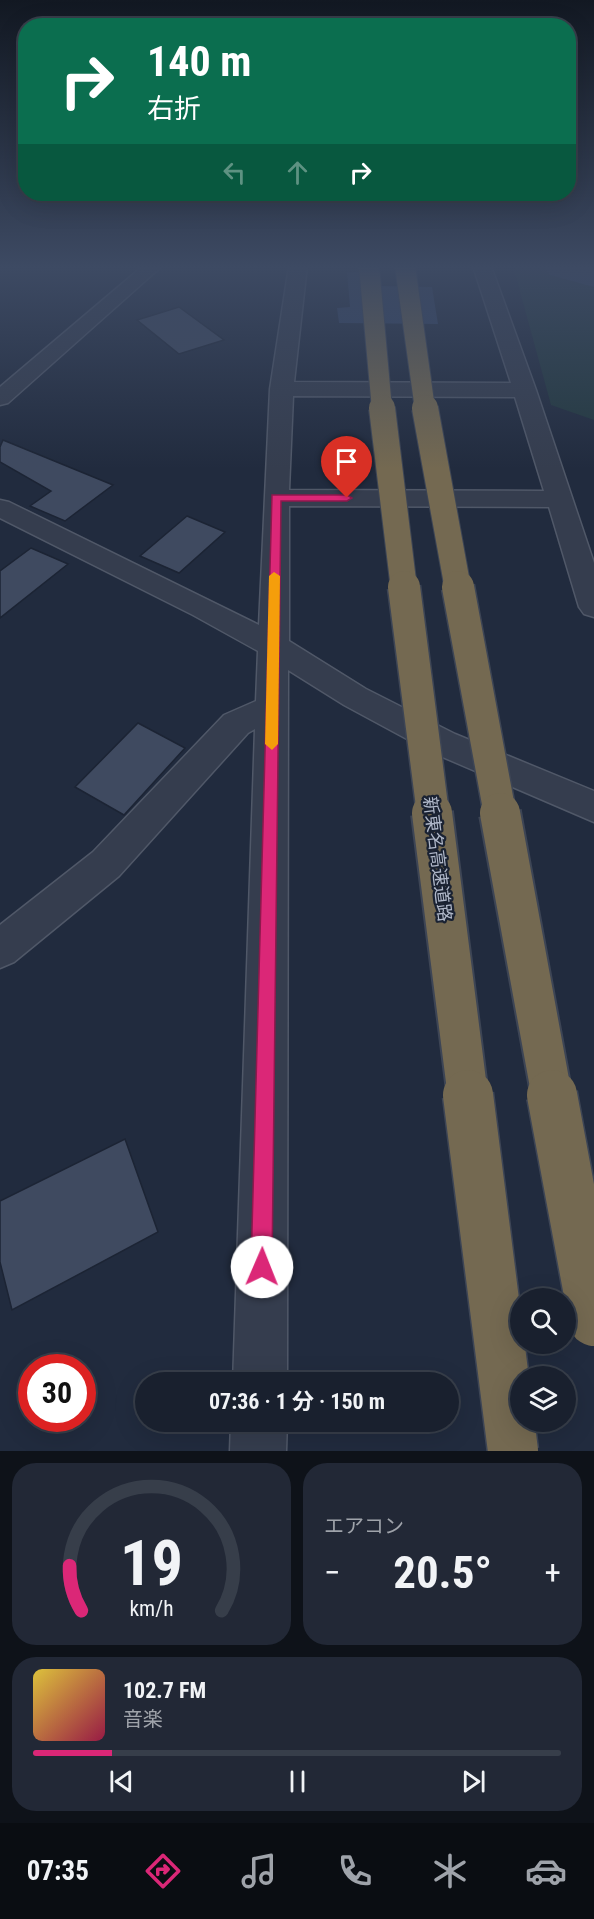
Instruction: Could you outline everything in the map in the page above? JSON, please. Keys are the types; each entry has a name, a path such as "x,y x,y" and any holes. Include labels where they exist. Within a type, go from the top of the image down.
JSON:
{"highway":[{"name":"新東名高速道路","path":"375,334 383,422 513,1451"},
{"path":"415,334 427,421 594,1321"}],"street":[{"path":"0,398 75,334"},
{"path":"260,1372 276,498 286,334"},
{"path":"505,334 594,607"},
{"path":"281,389 525,390"},
{"path":"276,498 560,499"},
{"path":"0,508 203,608 273,646 355,697 443,743 594,807"},
{"path":"0,949 106,864 236,724 254,714 272,710"},
{"path":"258,1451 259,1432"}],"green space":[{"path":"532,334 594,334 594,420 551,405"}],"building":[{"path":"154,334 215,334 224,340 179,354"},
{"path":"3,440 113,485 65,521 30,506 51,491 0,462 0,447"},
{"path":"187,516 225,532 179,573 140,556"},
{"path":"31,548 68,564 0,618 0,571"},
{"path":"138,723 185,748 124,815 75,787"},
{"path":"125,1139 158,1232 12,1310 0,1262 0,1201"}],"slow traffic":[{"path":"272,744 274,576"}],"route":[{"path":"262,1267 276,498 347,498"}]}
